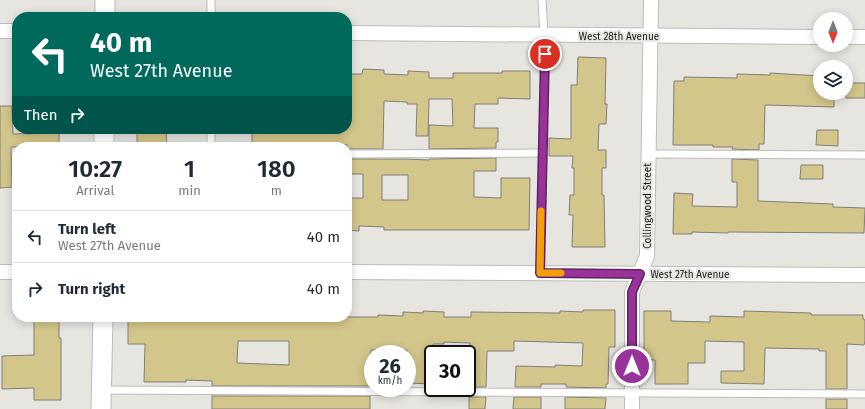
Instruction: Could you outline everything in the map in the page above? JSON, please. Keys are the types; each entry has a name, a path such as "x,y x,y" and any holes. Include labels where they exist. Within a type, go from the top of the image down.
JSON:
{"street":[{"path":"105,0 105,12"},
{"name":"Collingwood Street","path":"632,409 632,292 647,256 651,0"},
{"path":"0,31 12,31"},
{"name":"West 28th Avenue","path":"352,33 813,37"},
{"path":"853,37 865,37"},
{"path":"0,272 12,272"},
{"name":"West 27th Avenue","path":"352,272 865,275"},
{"path":"101,409 103,322"}],"lane":[{"path":"211,0 211,12"},
{"path":"540,273 545,54 542,0"},
{"path":"352,154 542,153"},
{"path":"648,154 865,155"},
{"path":"101,390 865,394"}],"building":[{"path":"578,57 606,58 606,124 599,124 598,150 606,150 606,168 602,168 605,247 572,247 573,215 569,215 570,195 574,195 574,168 572,168 573,156 549,156 549,138 571,139 571,85 577,85"},
{"path":"363,69 384,70 384,74 408,75 408,71 429,72 429,78 453,78 453,73 502,73 502,71 530,71 530,99 498,98 498,104 475,104 474,128 498,128 498,142 496,142 496,148 429,149 429,125 453,126 452,99 429,99 428,136 416,136 417,104 384,101 383,149 352,149 352,142 252,142 252,134 352,134 352,74 362,74"},
{"path":"770,73 813,76 813,100 834,100 834,107 765,105 764,144 759,144 759,150 732,149 733,147 713,147 713,145 673,145 674,81 684,81 684,77 737,78 737,74 770,75"},
{"path":"853,83 865,83 865,98 853,98"},
{"path":"0,106 12,106 12,134 59,134 59,142 12,142 12,187 0,188"},
{"path":"817,130 838,130 838,146 816,145"},
{"path":"137,134 166,134 167,142 137,142"},
{"path":"496,158 496,171 474,171 474,197 501,198 501,178 530,178 529,230 384,230 384,227 359,226 359,231 352,230 352,198 363,198 363,174 352,174 352,159 429,160","holes":["382,175 408,175 408,200 382,200"]},
{"path":"732,159 758,160 758,201 833,204 833,207 865,208 864,233 692,232 692,234 673,234 674,193 693,194 692,206 737,207 737,182 732,182"},
{"path":"801,165 823,165 823,179 800,179"},
{"path":"583,310 615,310 615,347 609,347 608,384 606,384 606,388 566,387 566,384 541,384 541,387 515,387 516,366 582,366 583,343 514,341 514,351 487,351 486,387 476,387 476,345 470,345 470,343 444,342 444,344 424,345 424,384 416,383 416,345 364,345 364,386 212,386 212,381 186,380 186,382 144,382 145,344 128,344 128,322 352,322 352,317 378,317 378,315 403,316 403,312 423,313 423,311 444,312 444,317 471,317 471,312 560,313 560,311 583,312","holes":["238,341 289,341 289,365 237,363"]},
{"path":"644,311 671,311 671,321 710,322 710,316 744,317 744,311 811,313 811,315 863,315 863,319 865,320 865,341 864,345 847,344 847,389 826,389 826,351 819,351 819,349 765,348 764,384 721,383 721,371 744,371 744,342 705,341 705,363 688,363 688,384 655,384 655,360 644,360"},
{"path":"34,322 59,322 59,338 61,338 61,400 34,400 34,388 2,389 2,356 34,355"},
{"path":"212,396 370,397 370,409 212,409"},
{"path":"469,397 486,397 485,409 469,409"},
{"path":"514,397 541,397 541,409 513,409"},
{"path":"565,397 606,398 605,409 565,409"},
{"path":"826,399 847,399 847,409 826,409"}],"slow traffic":[{"path":"541,211 540,273 561,273"}],"route":[{"path":"545,54 540,273 640,274 632,292 632,366"}]}
